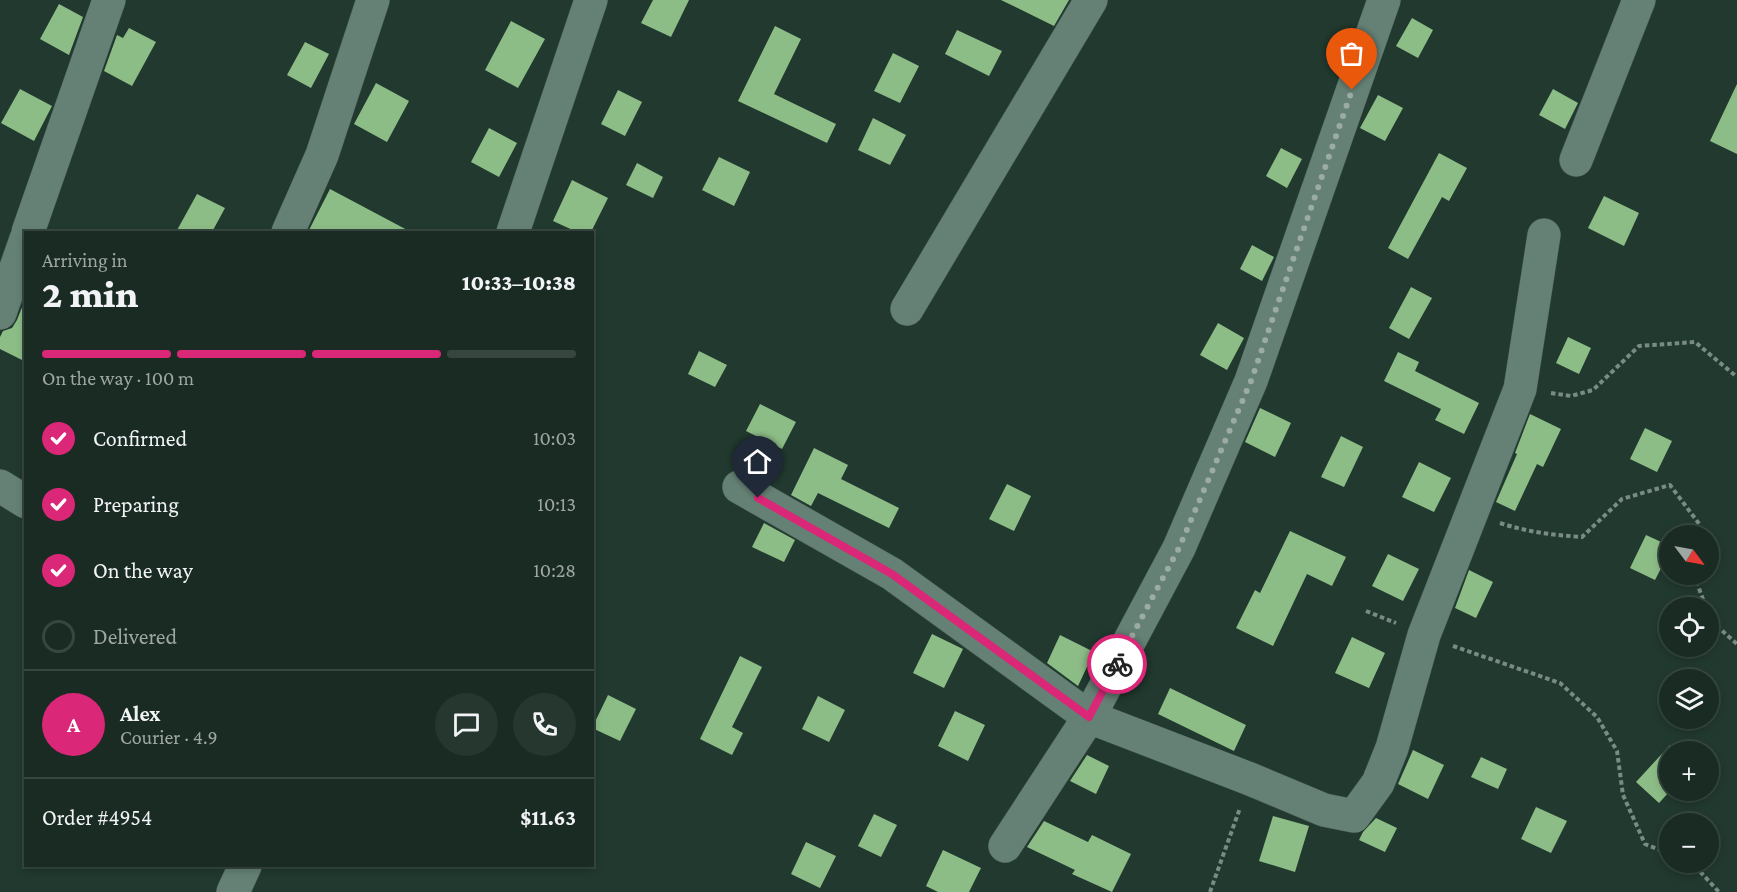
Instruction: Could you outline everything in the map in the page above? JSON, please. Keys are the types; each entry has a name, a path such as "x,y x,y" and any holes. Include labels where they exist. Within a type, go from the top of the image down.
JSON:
{"street":[{"path":"28,231 109,0"},
{"path":"288,231 322,155 373,0"},
{"path":"513,231 591,0"},
{"path":"907,309 1091,0"},
{"path":"1005,846 1089,717 1179,548 1251,381 1383,0"},
{"path":"1576,160 1639,0"},
{"path":"739,487 892,574 1089,717 1324,810 1354,816 1378,783 1392,748 1424,635 1520,389 1544,236"},
{"path":"0,313 24,245"},
{"path":"0,486 24,500"},
{"path":"233,892 245,867"}],"path":[{"path":"1520,389 1571,396 1593,390 1639,346 1695,342 1737,377"},
{"path":"1472,514 1520,530 1582,537 1622,500 1670,485 1700,525"},
{"path":"1366,611 1497,663 1560,684 1597,717 1617,751 1623,795 1645,844 1659,850"},
{"path":"1719,628 1737,644"},
{"path":"1210,892 1250,779"},
{"path":"1701,873 1719,892"}],"building":[{"path":"653,0 689,0 671,37 641,23"},
{"path":"1001,0 1069,0 1054,26"},
{"path":"59,4 83,17 69,55 40,39"},
{"path":"1412,18 1433,30 1418,58 1396,46"},
{"path":"511,21 545,39 518,88 485,70"},
{"path":"775,26 801,39 774,94 836,124 827,143 738,101"},
{"path":"129,28 156,42 132,86 104,71 117,35 123,38"},
{"path":"957,30 1002,51 989,76 945,54"},
{"path":"305,42 329,54 311,88 287,75"},
{"path":"893,53 919,66 900,103 874,91"},
{"path":"376,83 409,101 387,142 354,124"},
{"path":"1737,84 1737,154 1710,141"},
{"path":"20,89 52,106 34,141 1,123"},
{"path":"1553,89 1578,103 1565,129 1539,115"},
{"path":"618,90 642,102 625,136 601,124"},
{"path":"1378,95 1403,108 1385,141 1360,128"},
{"path":"873,118 906,135 890,165 858,150"},
{"path":"489,128 517,143 499,177 471,162"},
{"path":"1281,148 1302,159 1287,188 1266,176"},
{"path":"1439,153 1467,168 1449,201 1442,197 1408,259 1388,248"},
{"path":"719,157 750,172 734,206 702,190"},
{"path":"637,163 663,177 653,198 626,185"},
{"path":"572,180 608,198 592,231 575,231 553,221"},
{"path":"330,189 409,231 309,231"},
{"path":"197,194 225,208 213,231 177,231"},
{"path":"1604,196 1639,213 1624,246 1588,228"},
{"path":"1252,245 1274,257 1262,281 1240,269"},
{"path":"1411,287 1432,298 1409,339 1389,328"},
{"path":"24,302 24,361 0,349 0,337 3,331 12,328"},
{"path":"1218,323 1244,338 1227,370 1200,355"},
{"path":"1568,337 1591,348 1579,374 1556,363"},
{"path":"699,351 727,365 715,387 688,374"},
{"path":"1398,352 1419,362 1415,371 1479,403 1464,434 1435,420 1441,409 1384,381"},
{"path":"760,404 796,422 782,449 746,431"},
{"path":"1260,408 1291,423 1275,457 1245,442"},
{"path":"1530,414 1561,429 1543,467 1537,464 1515,511 1496,502 1517,454 1515,453"},
{"path":"1645,428 1672,441 1657,472 1630,459"},
{"path":"1341,436 1363,447 1344,487 1321,477"},
{"path":"814,448 848,465 841,479 899,508 889,528 818,493 811,506 791,495"},
{"path":"1419,462 1451,478 1434,512 1402,497"},
{"path":"1007,484 1031,496 1014,531 989,519"},
{"path":"764,523 795,540 784,562 752,547"},
{"path":"1290,531 1346,557 1332,586 1307,574 1273,646 1236,628 1255,590 1260,593"},
{"path":"1646,535 1659,541 1659,572 1655,580 1630,568"},
{"path":"1388,554 1419,569 1403,601 1372,586"},
{"path":"1469,570 1493,582 1476,618 1455,608"},
{"path":"932,634 963,649 944,688 913,673"},
{"path":"1060,635 1094,652 1078,686 1047,663"},
{"path":"1352,637 1385,653 1369,688 1335,673"},
{"path":"740,656 762,667 732,727 743,733 732,755 700,739"},
{"path":"1170,688 1246,725 1234,751 1158,714"},
{"path":"608,695 636,709 620,741 594,729 594,724"},
{"path":"818,696 845,710 829,742 802,729"},
{"path":"955,711 985,725 968,761 938,746"},
{"path":"1413,750 1444,765 1428,799 1398,784"},
{"path":"1087,755 1109,766 1096,794 1070,781"},
{"path":"1481,757 1507,769 1498,789 1471,777"},
{"path":"1659,757 1659,801 1661,801 1659,803 1636,782"},
{"path":"1536,807 1567,821 1551,853 1521,839"},
{"path":"874,814 897,825 881,857 858,846"},
{"path":"1273,816 1309,826 1295,872 1259,861"},
{"path":"1376,818 1397,828 1385,852 1359,840"},
{"path":"1044,821 1088,842 1092,835 1131,854 1112,892 1072,874 1075,870 1027,847"},
{"path":"806,842 836,856 820,888 791,874"},
{"path":"943,850 981,868 969,892 938,892 926,886"}],"way so far":[{"path":"1117,664 1179,548 1251,381 1352,90"}],"route":[{"path":"758,498 892,574 1089,717 1117,664"}]}
